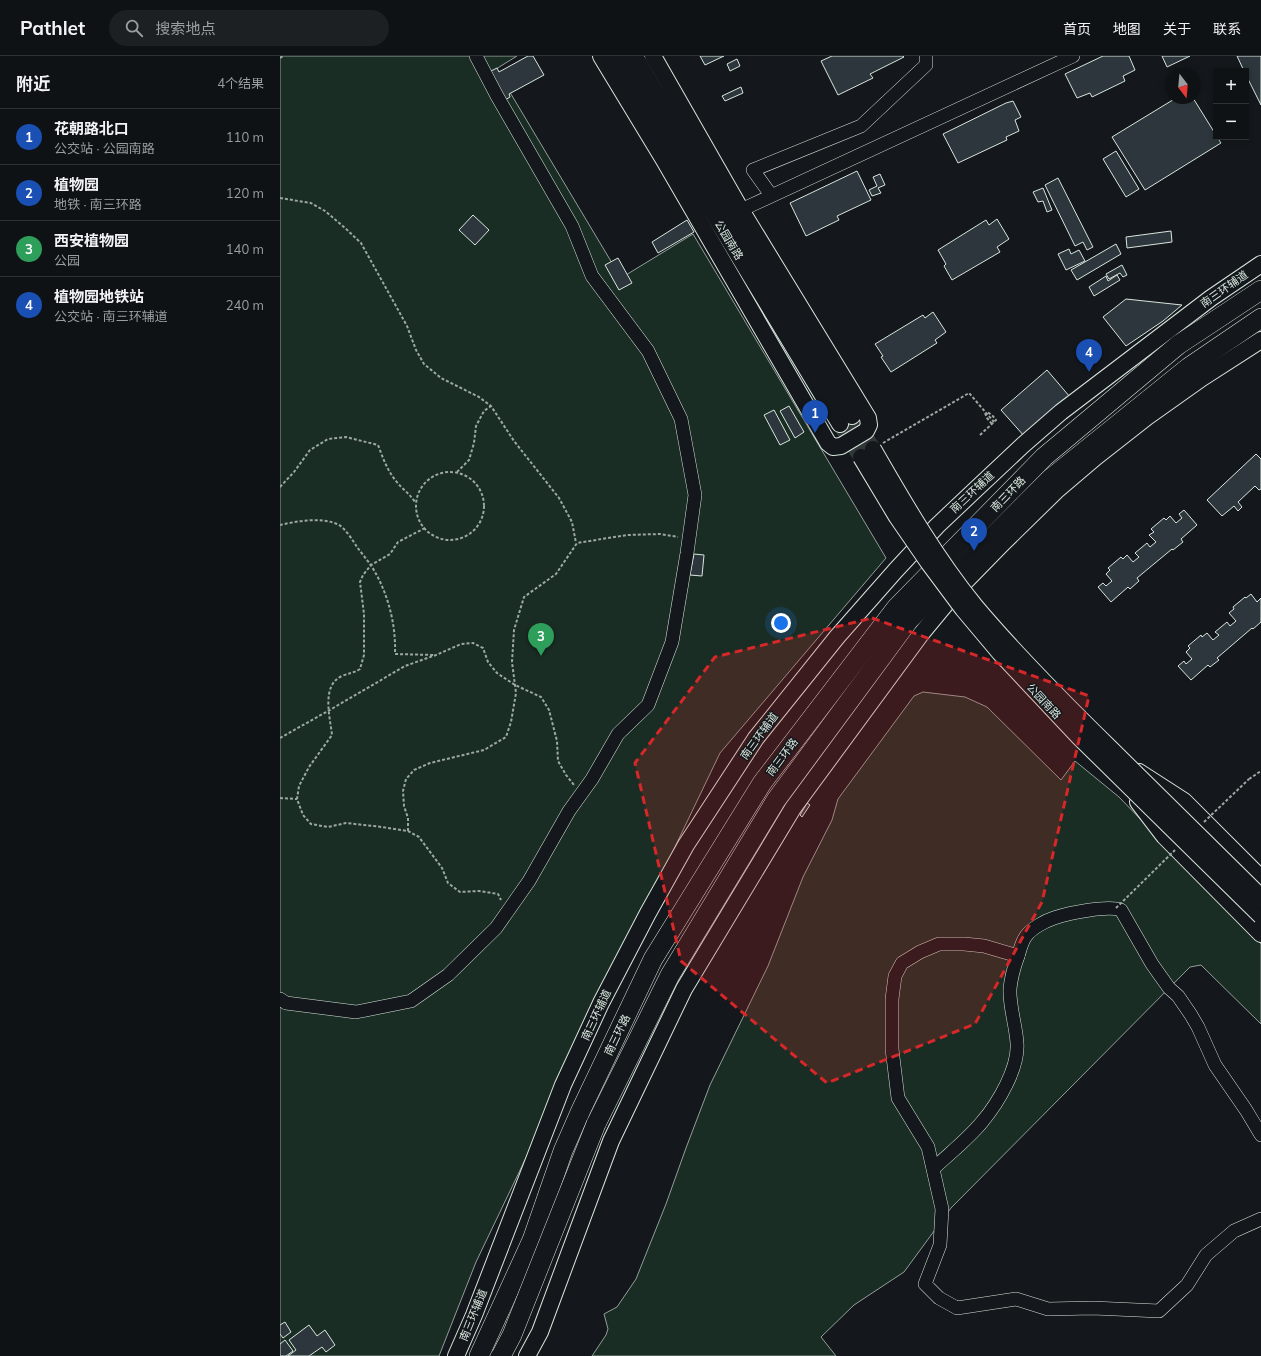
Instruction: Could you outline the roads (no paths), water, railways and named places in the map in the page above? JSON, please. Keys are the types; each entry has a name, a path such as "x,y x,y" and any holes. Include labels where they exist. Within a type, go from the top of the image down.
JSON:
{"highway":[{"name":"南三环路","path":"479,1356 532,1240 562,1150 653,959 762,783 896,608 1044,457 1178,345 1261,290"},
{"name":"南三环路","path":"501,1356 512,1335 596,1124 670,975 776,800 909,620 1050,479 1189,367 1261,318"}],"main road":[{"path":"602,56 828,443 833,447 839,447 866,431 870,425 868,418 741,210 652,56"},
{"name":"公园南路","path":"618,56 846,420 635,56"},
{"name":"南三环辅道","path":"456,1356 474,1315 563,1085 601,1003 648,912 686,845 756,738 837,637 881,587 937,526 1022,445 1061,412 1211,298 1261,264"},
{"path":"527,1356 540,1332 611,1141 684,989 793,808 921,634 954,593 1012,533 1096,457 1147,417 1202,378 1261,340"},
{"name":"公园南路","path":"1261,896 1016,654 974,605 948,570 871,448 897,517 928,562 1000,653 1079,737 1261,916"},
{"path":"954,593 1132,767 1184,801 1261,878"},
{"path":"954,593 1081,748 1136,798 1164,836 1261,934"}],"street":[{"path":"280,999 286,1004 356,1012 411,1001 448,974 496,928 529,881 569,811 592,779 618,734 648,705 672,642 695,495 681,419 648,351 592,276 572,226 497,96 476,56"},
{"path":"771,195 753,170 861,126 926,65 926,56"},
{"path":"741,210 1073,56"},
{"path":"934,1168 966,1140 983,1122 1000,1096 1011,1075 1017,1059 1017,1043 1010,990 1013,971 1025,937 1036,927 1053,918 1076,912 1095,910 1116,908 1121,910 1126,916 1152,964 1169,988 1178,996 1191,1015 1215,1065 1261,1135"},
{"path":"1018,956 984,946 940,944 920,952 902,964 895,976 892,999 892,1049 898,1098 928,1147 934,1168 942,1209 940,1245 925,1284 938,1298 957,1308 1016,1299 1048,1309 1092,1308 1159,1311 1187,1285 1206,1255 1234,1231 1261,1219"}],"tunnel":[{"path":"852,416 873,449"},
{"path":"840,424 861,457"}],"place":[{"name":"植物园地铁站","path":"1089,372"},
{"name":"花朝路北口","path":"815,433"},
{"name":"植物园","path":"974,551"},
{"name":"西安植物园","path":"541,656"}]}
